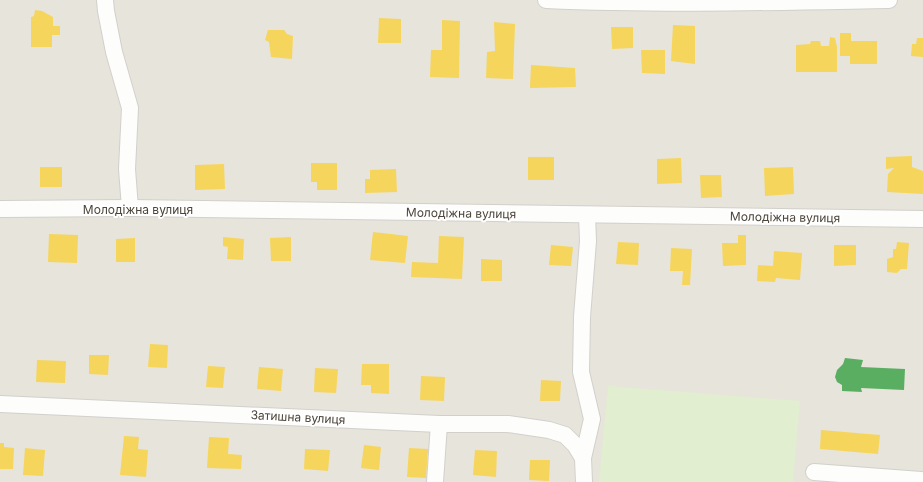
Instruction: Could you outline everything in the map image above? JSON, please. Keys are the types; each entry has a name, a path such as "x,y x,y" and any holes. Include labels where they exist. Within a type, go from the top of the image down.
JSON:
{"street":[{"path":"105,0 114,52 130,108 126,169 130,208"},
{"path":"546,0 576,2 889,0"},
{"name":"Молодіжна вулиця","path":"0,209 130,208 923,219"},
{"path":"584,482 583,458 592,418 581,372 582,317 588,241 587,215"},
{"name":"Затишна вулиця","path":"0,404 439,424 508,424 549,430 565,436 575,445 583,458"},
{"path":"435,482 439,424"},
{"path":"565,436 591,425"},
{"path":"814,472 922,477"}],"shaded area":[{"path":"0,0 923,0 923,482 0,482"}],"green space":[{"path":"608,386 800,401 793,482 599,482"}],"building: Житло":[{"path":"35,10 42,11 53,17 53,26 60,26 60,35 52,35 52,47 31,47 31,17 34,16"},
{"path":"379,18 401,19 401,43 378,43"},
{"path":"442,20 460,21 459,78 430,77 431,50 442,50"},
{"path":"494,22 515,24 513,79 486,78 487,52 495,51"},
{"path":"673,25 695,26 695,64 671,61"},
{"path":"611,27 633,27 633,48 612,49"},
{"path":"268,30 284,30 287,34 293,36 292,59 271,57 269,42 265,40"},
{"path":"840,33 851,33 851,41 877,41 877,64 850,64 850,56 840,56"},
{"path":"830,37 835,38 837,47 837,72 796,72 796,45 810,44 811,41 820,41 821,46 829,46"},
{"path":"917,38 923,38 923,57 911,56 912,44 916,44"},
{"path":"641,50 665,50 665,74 642,73"},
{"path":"531,65 575,68 576,87 530,88"},
{"path":"912,156 912,167 923,171 923,194 887,192 888,174 894,168 886,169 886,157"},
{"path":"528,157 554,157 554,180 528,180"},
{"path":"681,158 682,183 657,184 657,159"},
{"path":"311,163 337,163 337,190 317,190 317,182 311,182"},
{"path":"224,164 225,189 195,190 195,165"},
{"path":"40,167 62,167 62,187 40,187"},
{"path":"793,167 794,194 765,196 764,168"},
{"path":"396,169 397,192 365,193 365,179 370,179 370,170"},
{"path":"700,175 721,175 722,197 701,198"},
{"path":"373,232 408,236 405,263 370,260"},
{"path":"49,234 78,235 77,263 48,262"},
{"path":"738,235 746,235 746,265 723,266 722,243 738,243"},
{"path":"439,236 464,237 462,279 411,277 412,262 438,263"},
{"path":"223,237 244,239 243,260 227,259 228,247 223,246"},
{"path":"291,237 291,261 271,261 270,238"},
{"path":"135,238 135,262 116,262 116,239"},
{"path":"618,242 639,243 638,265 616,264"},
{"path":"897,242 909,243 907,269 901,269 897,273 887,272 887,259 893,257 893,249 896,249"},
{"path":"551,245 573,247 571,266 549,265"},
{"path":"834,245 856,245 856,265 834,266"},
{"path":"671,248 692,249 690,285 682,285 683,271 670,271"},
{"path":"774,251 802,253 800,280 776,278 775,282 757,281 758,265 773,266"},
{"path":"481,259 502,260 502,281 481,281"},
{"path":"150,344 168,345 167,368 148,367"},
{"path":"89,355 109,355 108,375 89,374"},
{"path":"37,360 66,361 65,383 36,382"},
{"path":"362,364 389,364 389,394 371,393 371,385 361,385"},
{"path":"208,366 225,367 223,388 206,387"},
{"path":"259,367 283,369 281,391 257,389"},
{"path":"315,368 338,369 336,393 314,392"},
{"path":"421,376 445,377 444,401 420,400"},
{"path":"541,380 561,381 560,401 540,401"},
{"path":"821,430 880,435 878,454 820,449"},
{"path":"124,436 139,437 138,449 148,450 146,477 120,475"},
{"path":"209,437 229,438 228,454 242,455 241,469 207,468"},
{"path":"0,443 4,443 4,447 14,448 13,469 0,469"},
{"path":"364,445 381,447 379,470 361,468"},
{"path":"25,448 45,450 43,476 23,475"},
{"path":"409,448 428,449 426,478 407,477"},
{"path":"305,449 330,450 328,471 304,469"},
{"path":"475,450 497,451 496,477 473,475"},
{"path":"530,460 550,460 549,481 529,480"}],"building: Установи":[{"path":"845,358 863,360 861,367 905,369 904,390 861,388 862,392 842,391 842,385 837,382 835,377 837,370 843,364"}]}
